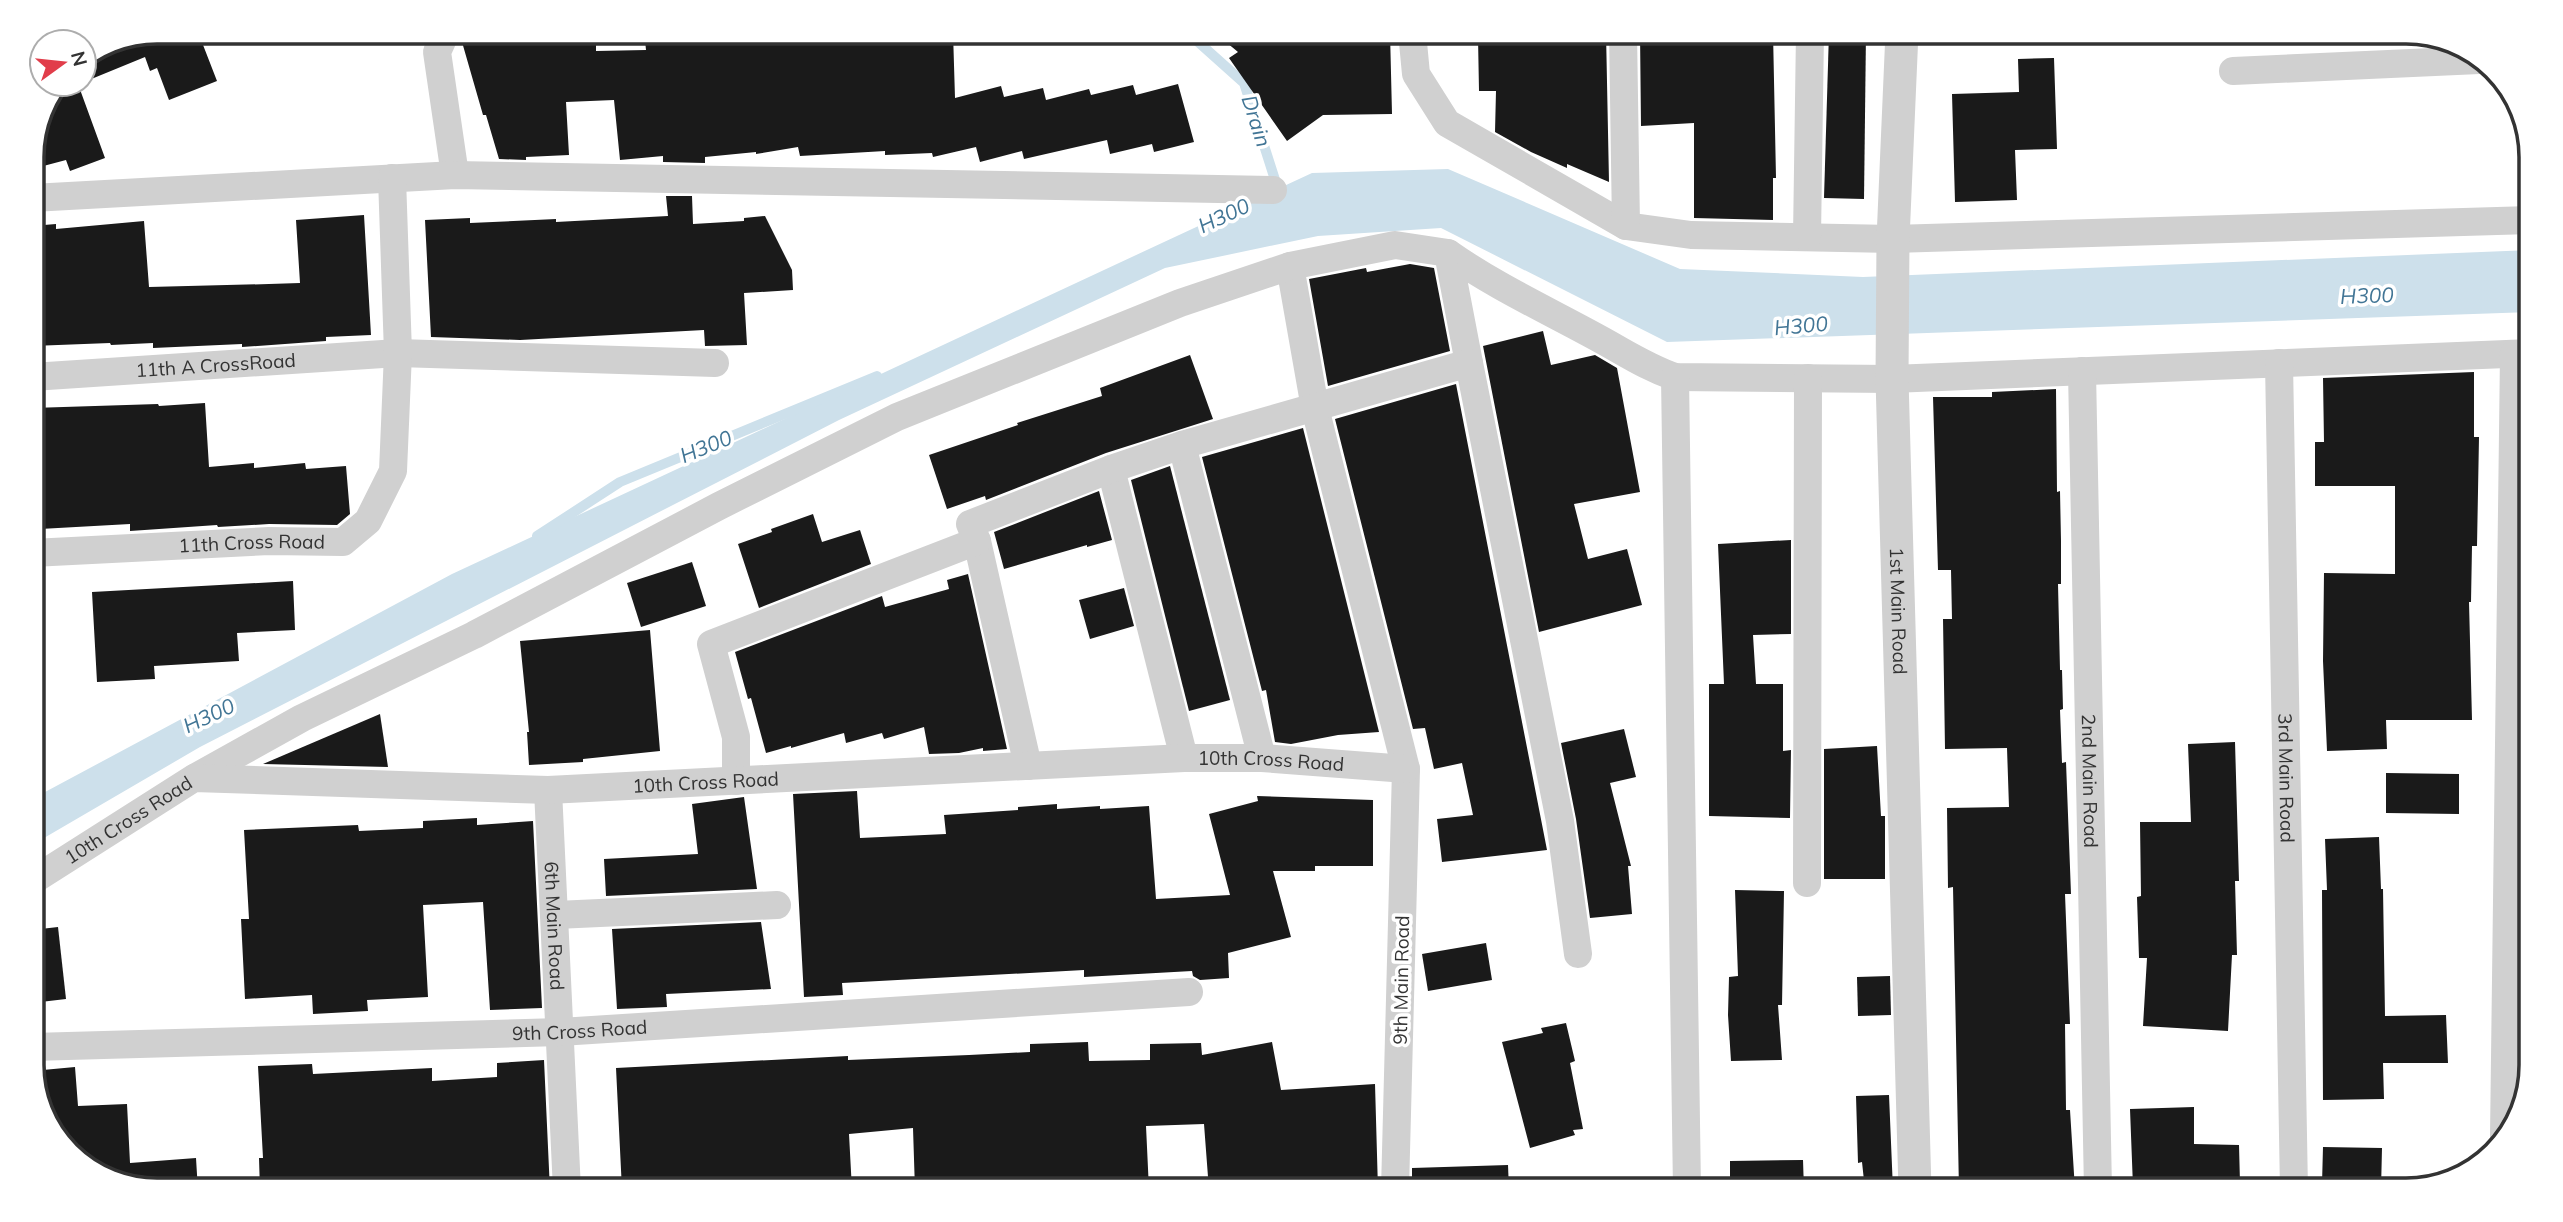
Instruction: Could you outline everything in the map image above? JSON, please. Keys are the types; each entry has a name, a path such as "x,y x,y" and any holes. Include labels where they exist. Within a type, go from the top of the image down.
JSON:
{"street":[{"path":"441,44 438,52 455,174"},
{"path":"1413,44 1416,75 1447,123 1626,226 1691,235 1894,239 2519,220"},
{"path":"1622,44 1626,226"},
{"path":"1807,237 1810,44"},
{"name":"1st Main Road","path":"1902,44 1892,379 1915,1178"},
{"path":"2234,71 2465,61"},
{"path":"44,197 455,174 1273,190"},
{"name":"11th Cross Road","path":"44,552 270,541 343,542 368,521 393,471 398,353 392,178"},
{"path":"194,778 302,718 474,635 897,416 1180,303 1290,266 1395,245 1448,253 1508,290 1599,338 1648,368 1675,377 1892,379 2519,353"},
{"path":"1448,253 1560,821 1578,954"},
{"name":"9th Main Road","path":"1290,266 1315,408 1406,769 1395,1178"},
{"name":"11th A CrossRoad","path":"44,376 398,353 715,363"},
{"path":"1028,766 977,541 970,524 1111,468 1182,444 1469,363"},
{"name":"3rd Main Road","path":"2279,363 2294,1178"},
{"name":"2nd Main Road","path":"2082,371 2098,1178"},
{"path":"1675,377 1687,1178"},
{"path":"1807,883 1808,378"},
{"path":"1182,444 1262,758"},
{"path":"1111,468 1184,758"},
{"path":"2504,1121 2519,518"},
{"path":"736,781 736,737 711,645 977,541"},
{"name":"10th Cross Road","path":"44,873 194,778 548,790 1184,758 1262,758 1406,769"},
{"name":"6th Main Road","path":"548,790 567,1178"},
{"path":"556,915 777,905"},
{"name":"9th Cross Road","path":"44,1047 560,1032 1189,992"}],"water":[{"path":"1448,169 1680,269 1863,277 2519,250 2519,312 1667,342 1441,228 1318,236 1165,268 839,420 200,747 44,838 44,793 452,574 1312,173"}],"building":[{"path":"157,44 203,44 217,81 169,100 157,68 150,71 145,57 98,76 98,61 114,52"},
{"path":"463,44 596,44 596,51 646,50 645,44 953,44 955,98 1001,86 1004,97 1043,88 1046,100 1089,89 1091,95 1133,85 1136,95 1178,84 1194,142 1154,152 1152,144 1110,154 1107,140 1024,159 1022,151 980,162 976,147 933,157 932,153 885,155 885,151 800,156 798,147 756,154 705,157 705,163 663,162 663,156 620,160 614,100 566,102 569,155 526,157 526,160 499,159"},
{"path":"1228,44 1390,44 1392,114 1323,115 1287,141 1229,58 1238,52"},
{"path":"1478,44 1606,44 1609,182 1567,164 1567,168 1495,132 1496,91 1479,91"},
{"path":"1640,44 1773,44 1776,178 1773,178 1773,220 1694,218 1694,123 1641,126"},
{"path":"1829,44 1866,44 1864,199 1824,198"},
{"path":"2054,58 2057,149 2015,150 2017,200 1955,202 1952,94 2019,92 2018,59"},
{"path":"61,98 83,98 105,158 70,171 66,160 44,166 44,150 52,114"},
{"path":"666,196 692,196 693,224 744,221 744,218 765,216 792,270 793,290 744,293 747,345 705,346 704,330 520,340 431,337 425,220 470,218 470,223 556,219 556,222 668,216"},
{"path":"364,215 371,335 326,337 326,341 242,347 242,344 153,348 153,343 44,346 44,225 56,224 56,229 144,221 149,287 300,283 296,220"},
{"path":"1410,264 1434,268 1450,351 1328,386 1309,279 1366,268 1367,272"},
{"path":"1543,331 1551,365 1595,355 1617,368 1640,492 1574,504 1588,559 1627,549 1642,605 1539,632 1483,346"},
{"path":"1190,355 1213,419 1106,453 986,500 985,496 947,509 929,455 1102,396 1100,388"},
{"path":"2474,372 2474,437 2479,437 2477,546 2472,546 2469,602 2472,720 2386,720 2387,749 2327,751 2323,661 2324,573 2395,574 2395,486 2315,486 2315,442 2324,442 2323,378"},
{"path":"1456,384 1547,850 1442,862 1437,819 1473,815 1462,763 1434,769 1425,728 1413,729 1335,419"},
{"path":"2056,389 2057,492 2060,491 2061,541 2061,584 2058,584 2063,709 2060,710 2062,763 2066,762 2071,894 2065,894 2070,1024 2065,1024 2066,1110 2070,1110 2074,1178 1959,1178 1953,887 1948,888 1947,808 2009,807 2007,748 1945,749 1943,619 1952,619 1951,570 1938,570 1933,397 1992,397 1992,392"},
{"path":"205,403 209,467 254,463 254,468 305,463 306,469 346,466 350,514 337,525 217,525 130,531 130,524 44,529 44,408"},
{"path":"1303,428 1379,732 1338,735 1291,744 1275,742 1266,690 1262,691 1202,457"},
{"path":"1170,466 1230,700 1189,711 1131,480"},
{"path":"1099,491 1112,540 1004,569 994,532"},
{"path":"813,514 822,542 860,530 871,564 759,608 738,544"},
{"path":"1791,540 1791,634 1753,635 1756,684 1783,684 1783,751 1791,750 1790,818 1709,816 1709,684 1724,684 1718,544"},
{"path":"692,562 706,606 641,627 627,583"},
{"path":"968,574 1007,749 983,751 983,748 959,753 929,754 924,727 884,739 882,733 846,743 844,733 766,753 735,652 882,596 885,607 949,589 947,580"},
{"path":"293,581 295,630 237,633 239,661 154,666 155,679 97,682 92,592"},
{"path":"1124,588 1134,626 1090,639 1079,600"},
{"path":"650,630 660,751 583,759 583,762 529,765 529,732 520,641"},
{"path":"380,714 388,767 263,764"},
{"path":"1624,729 1636,777 1610,783 1631,866 1628,866 1632,914 1590,918 1576,819 1561,743"},
{"path":"2235,742 2239,881 2235,881 2237,955 2232,955 2228,1031 2143,1026 2147,958 2139,958 2137,897 2141,896 2140,822 2191,822 2188,744"},
{"path":"1877,746 1881,816 1885,816 1885,879 1824,879 1824,749"},
{"path":"2386,773 2459,774 2459,814 2386,813"},
{"path":"857,791 860,838 946,834 944,815 1018,810 1018,807 1057,804 1057,809 1149,806 1156,899 1230,895 1209,814 1258,801 1257,796 1373,800 1373,866 1315,866 1315,871 1273,871 1291,937 1228,953 1229,978 1200,980 1193,976 1192,971 1084,977 1084,970 842,983 843,995 804,997 793,794"},
{"path":"744,797 757,889 606,896 604,859 698,854 692,804"},
{"path":"477,818 477,825 533,821 542,1008 490,1010 483,902 423,905 428,997 367,1000 368,1011 313,1014 312,995 245,999 241,919 249,919 244,830 358,825 359,831 423,828 423,821"},
{"path":"2379,837 2383,889 2385,1016 2446,1015 2448,1063 2383,1063 2384,1099 2323,1100 2322,890 2327,890 2325,839"},
{"path":"1735,890 1784,891 1782,1005 1778,1005 1782,1060 1731,1061 1729,977 1738,976"},
{"path":"761,922 771,989 666,994 667,1007 617,1009 612,929"},
{"path":"58,927 66,999 44,1002 44,929"},
{"path":"1486,943 1492,980 1428,991 1422,954"},
{"path":"1890,976 1891,1015 1858,1016 1857,977"},
{"path":"1566,1023 1575,1061 1570,1063 1583,1129 1573,1130 1575,1135 1530,1148 1502,1042 1543,1033 1541,1028"},
{"path":"1088,1042 1089,1061 1150,1060 1150,1044 1201,1043 1202,1055 1272,1042 1281,1090 1375,1084 1378,1178 1208,1178 1204,1124 1146,1126 1148,1178 915,1178 913,1128 849,1134 851,1178 621,1178 616,1068 848,1056 848,1060 1030,1052 1030,1044"},
{"path":"544,1060 549,1178 260,1178 259,1158 263,1158 258,1066 312,1064 313,1074 432,1068 432,1081 497,1077 497,1063"},
{"path":"75,1067 78,1106 127,1104 130,1163 196,1158 197,1178 135,1176 107,1167 94,1159 72,1140 55,1115 46,1087 44,1070"},
{"path":"1889,1095 1892,1178 1864,1178 1862,1162 1858,1163 1856,1096"},
{"path":"2194,1107 2194,1144 2239,1145 2240,1178 2133,1178 2130,1109"},
{"path":"2323,1147 2382,1148 2381,1178 2322,1178"},
{"path":"1803,1160 1804,1178 1730,1178 1730,1161"},
{"path":"1508,1165 1509,1178 1412,1178 1412,1168"}],"waterway":[{"name":"Drain","path":"1200,44 1244,83 1277,186"},
{"name":"H300","path":"537,536 620,482 877,376"}]}
